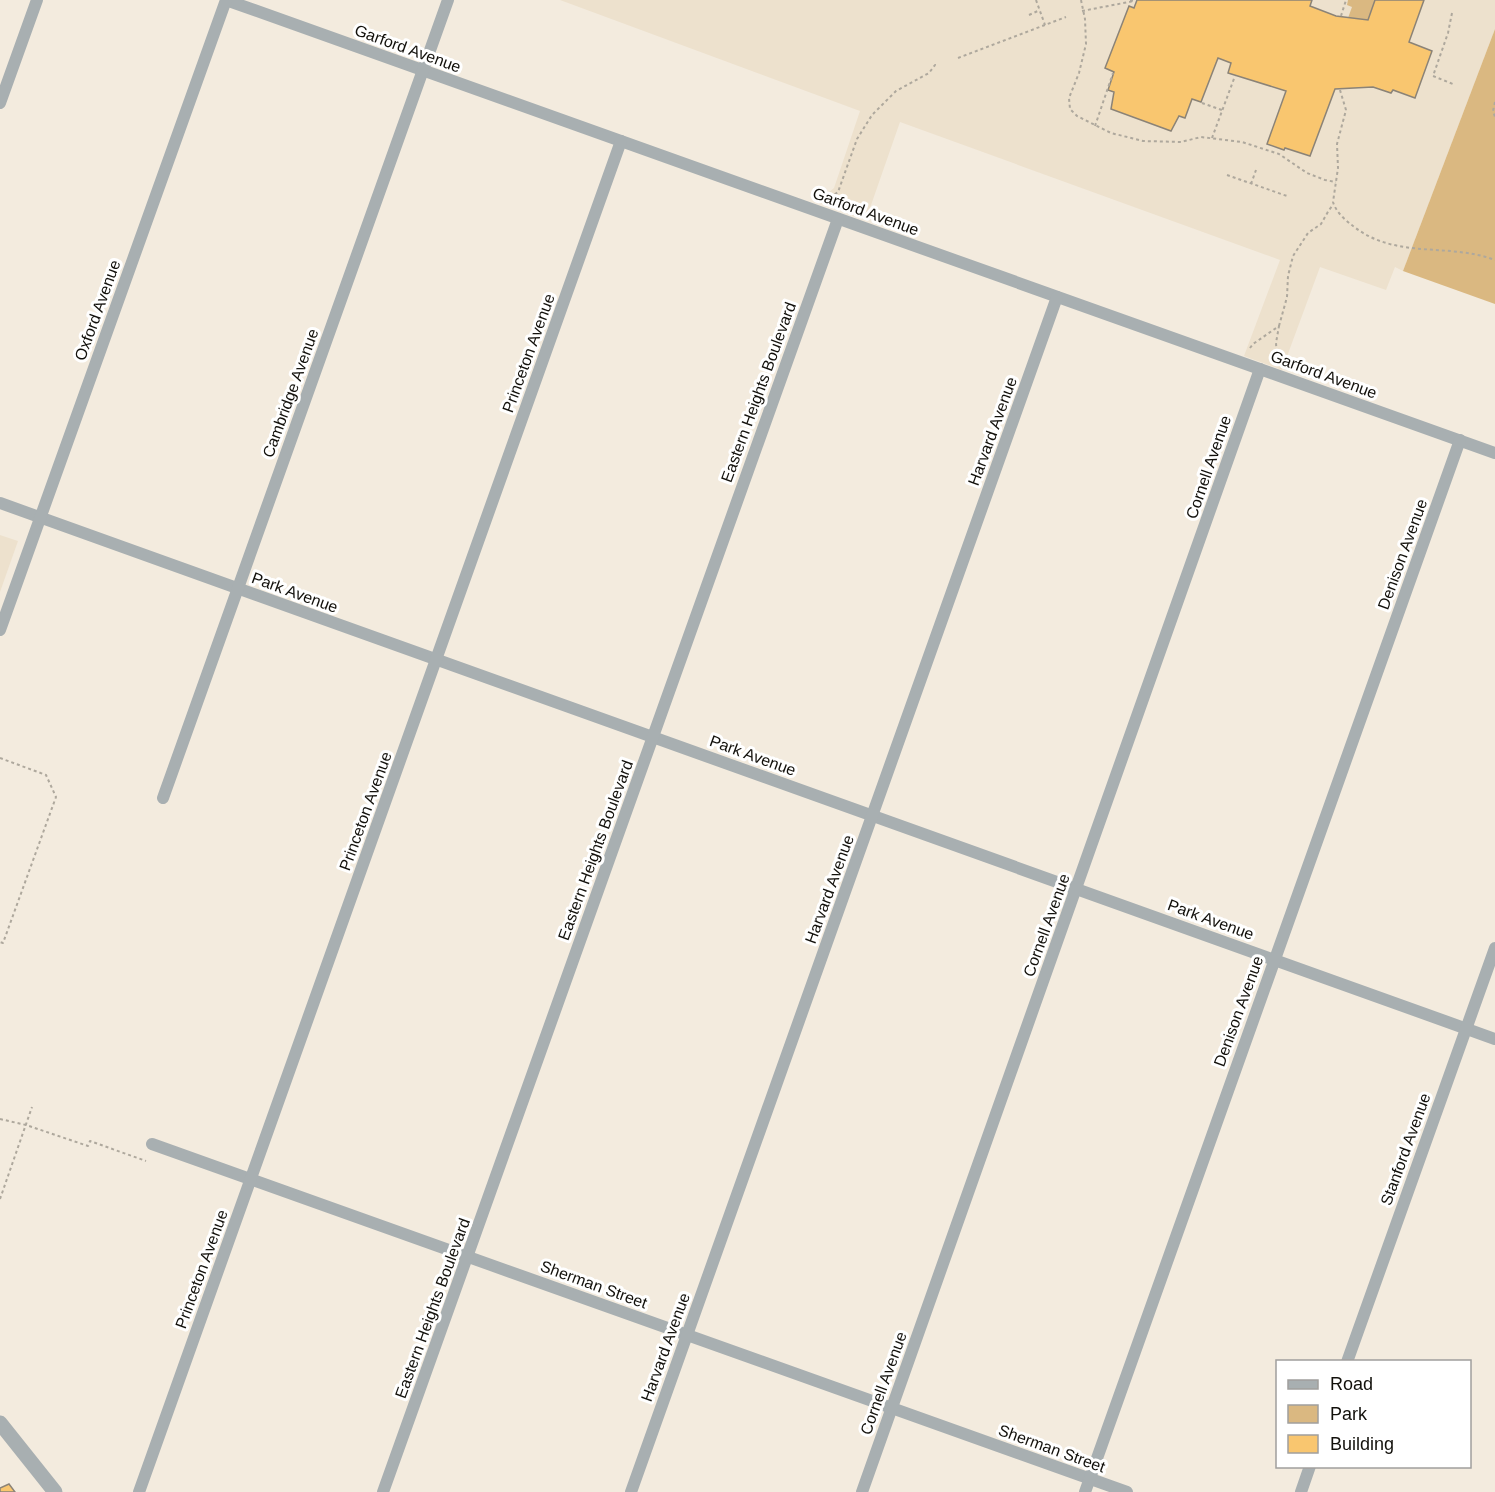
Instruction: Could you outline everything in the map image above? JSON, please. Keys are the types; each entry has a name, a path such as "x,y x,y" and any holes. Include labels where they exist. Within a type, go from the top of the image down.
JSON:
{"street":[{"path":"0,103 37,0"},
{"name":"Garford Avenue","path":"226,0 1495,453"},
{"name":"Oxford Avenue","path":"0,630 226,0"},
{"name":"Cambridge Avenue","path":"163,798 448,0"},
{"name":"Princeton Avenue","path":"139,1492 621,141"},
{"name":"Eastern Heights Boulevard","path":"383,1492 838,219"},
{"name":"Harvard Avenue","path":"631,1492 1058,297"},
{"name":"Cornell Avenue","path":"862,1492 1260,369"},
{"name":"Denison Avenue","path":"1085,1492 1460,440"},
{"name":"Park Avenue","path":"0,503 1495,1039"},
{"name":"Stanford Avenue","path":"1348,1360 1495,948"},
{"name":"Sherman Street","path":"152,1144 1127,1492"},
{"path":"0,1423 55,1492"},
{"path":"1300,1492 1310,1468"}],"path":[{"path":"1036,0 1045,25"},
{"path":"1081,0 1086,30 1084,59 1070,93 1068,103 1073,113 1111,133 1143,141 1181,142 1195,138 1212,138 1242,142 1285,157 1307,173 1336,182"},
{"path":"1083,11 1134,1 1130,0"},
{"path":"1341,16 1346,0"},
{"path":"1029,15 1040,10"},
{"path":"1452,13 1449,33 1433,76 1453,84"},
{"path":"958,58 1066,17"},
{"path":"830,198 838,192 857,139 872,115 896,92 930,73 935,65 938,66"},
{"path":"1095,126 1113,73"},
{"path":"1212,138 1235,76"},
{"path":"1340,90 1346,110 1337,144 1336,182 1333,193 1334,205 1348,222 1358,230 1390,246 1467,252 1495,260"},
{"path":"1495,102 1493,111 1495,117"},
{"path":"1202,103 1222,110"},
{"path":"1251,184 1256,170"},
{"path":"1227,175 1287,196"},
{"path":"1276,358 1276,342 1287,297 1288,276 1293,256 1308,232 1322,224 1334,205"},
{"path":"1250,348 1279,326"},
{"path":"0,758 46,775 56,797 3,943 0,942"},
{"path":"0,1199 32,1107"},
{"path":"0,1119 26,1125 88,1146 90,1141 146,1161"}],"shaded area":[{"path":"560,0 1495,0 1495,29 1403,271 1395,267 1386,290 1320,267 1282,370 1244,356 1280,260 900,122 870,208 862,219 817,202 834,188 860,111"},
{"path":"0,535 18,541 0,592"}],"green space":[{"path":"1348,0 1375,0 1368,20 1348,18 1352,7 1347,5"},
{"path":"1495,29 1495,304 1403,271"}],"building":[{"path":"1137,0 1312,0 1310,6 1336,16 1368,20 1375,0 1424,0 1409,42 1432,51 1415,98 1393,90 1391,93 1373,87 1335,89 1310,156 1267,144 1286,91 1228,73 1231,63 1218,58 1201,102 1192,99 1185,118 1179,116 1171,131 1111,109 1114,92 1108,90 1114,72 1105,68 1129,6 1134,8"},
{"path":"9,1484 15,1492 0,1492 0,1488"}]}
